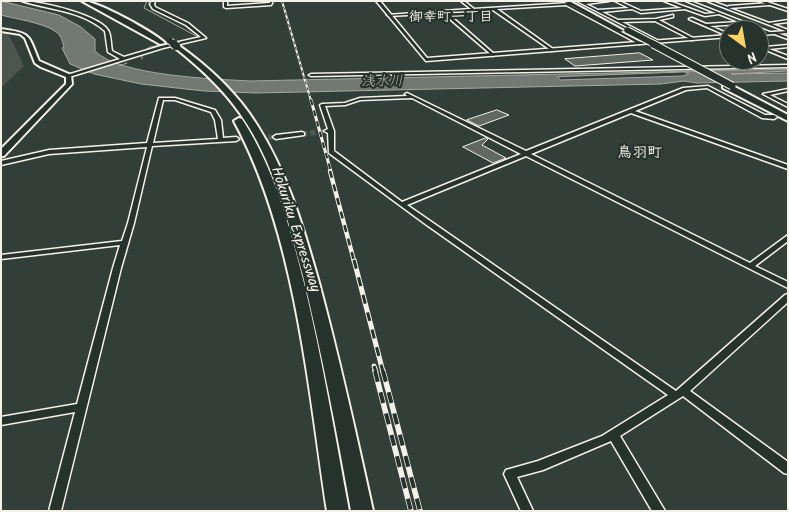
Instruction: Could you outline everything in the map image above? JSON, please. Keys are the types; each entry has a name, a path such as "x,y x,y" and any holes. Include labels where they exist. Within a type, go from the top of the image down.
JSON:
{"highway":[{"name":"Hokuriku Expressway","path":"85,1 165,42 229,99 249,138 260,162 284,230 300,299 338,511"},
{"name":"Hokuriku Expressway","path":"93,1 165,42 207,70 260,136 272,160 297,226 334,374 362,511"},
{"path":"568,2 624,30 788,119"},
{"path":"94,11 165,42"},
{"path":"129,15 165,42"},
{"path":"729,86 788,114"}],"main road":[{"path":"1,30 21,33 27,36 37,62 69,76 69,84 61,94 1,154"}],"street":[{"path":"23,1 56,7 97,23 107,31 110,52 124,59"},
{"path":"69,76 162,47 204,38 188,24 154,8 152,4 154,1"},
{"path":"226,1 226,6 272,4 272,1"},
{"path":"378,1 426,60 719,37"},
{"path":"462,1 474,10"},
{"path":"580,2 608,1"},
{"path":"616,1 641,12 685,9"},
{"path":"666,1 704,15 739,13"},
{"path":"688,1 736,20"},
{"path":"760,1 788,10"},
{"path":"389,15 568,2 640,43"},
{"path":"580,2 658,42"},
{"path":"710,2 728,2"},
{"path":"710,2 760,20"},
{"path":"724,7 769,4"},
{"path":"493,8 552,50"},
{"path":"597,11 633,9"},
{"path":"617,21 656,20 672,16 660,11"},
{"path":"444,12 493,54"},
{"path":"691,18 719,31"},
{"path":"656,20 692,39"},
{"path":"769,22 788,21"},
{"path":"769,23 788,31"},
{"path":"708,25 719,24"},
{"path":"769,33 788,31"},
{"path":"769,32 788,38"},
{"path":"769,48 787,47"},
{"path":"769,50 788,58"},
{"path":"310,75 788,66"},
{"path":"402,204 685,89 708,87 764,117 774,117"},
{"path":"788,90 765,94 788,106"},
{"path":"788,285 410,96 360,99 345,104 322,105 329,131 331,152 402,204 788,469"},
{"path":"56,511 161,99 175,99 213,111 218,120 222,140"},
{"path":"631,111 788,167"},
{"path":"276,137 302,134"},
{"path":"1,163 49,152 236,139"},
{"path":"750,266 788,236"},
{"path":"1,257 123,243"},
{"path":"527,511 510,474 539,466 606,439 679,393 788,297"},
{"path":"1,421 82,408"},
{"path":"613,435 659,511"}],"shaded area":[{"path":"1,33 9,36 24,66 1,88"}],"water":[{"name":"浅水川","path":"1,1 59,15 81,27 95,39 95,51 107,59 146,71 192,77 250,81 788,69 788,71 731,74 788,73 788,81 697,83 684,81 661,84 256,93 204,91 141,84 94,74 70,64 62,48 64,47 60,36 50,28 1,15","holes":["689,73 683,76 560,80 558,77"]}],"building":[{"path":"640,53 653,60 575,66 565,59"},
{"path":"497,110 509,115 479,126 467,120"},
{"path":"486,138 488,139 482,145 506,158 493,163 463,147"}],"waterway":[{"path":"147,1 144,8 198,37 194,39"},
{"path":"142,59 142,52 150,47 172,43"},
{"path":"119,66 127,63"}],"tunnel":[{"path":"302,134 327,131"},
{"path":"236,139 276,137"}],"railway":[{"path":"282,1 311,101"},
{"path":"311,100 331,172"},
{"path":"330,171 354,261"},
{"path":"354,260 383,372"},
{"path":"374,366 376,372"},
{"path":"375,371 411,511"},
{"path":"383,371 420,511"}],"district":[{"name":"御幸町一丁目","path":"451,19"},
{"name":"鳥羽町","path":"640,154"}]}
